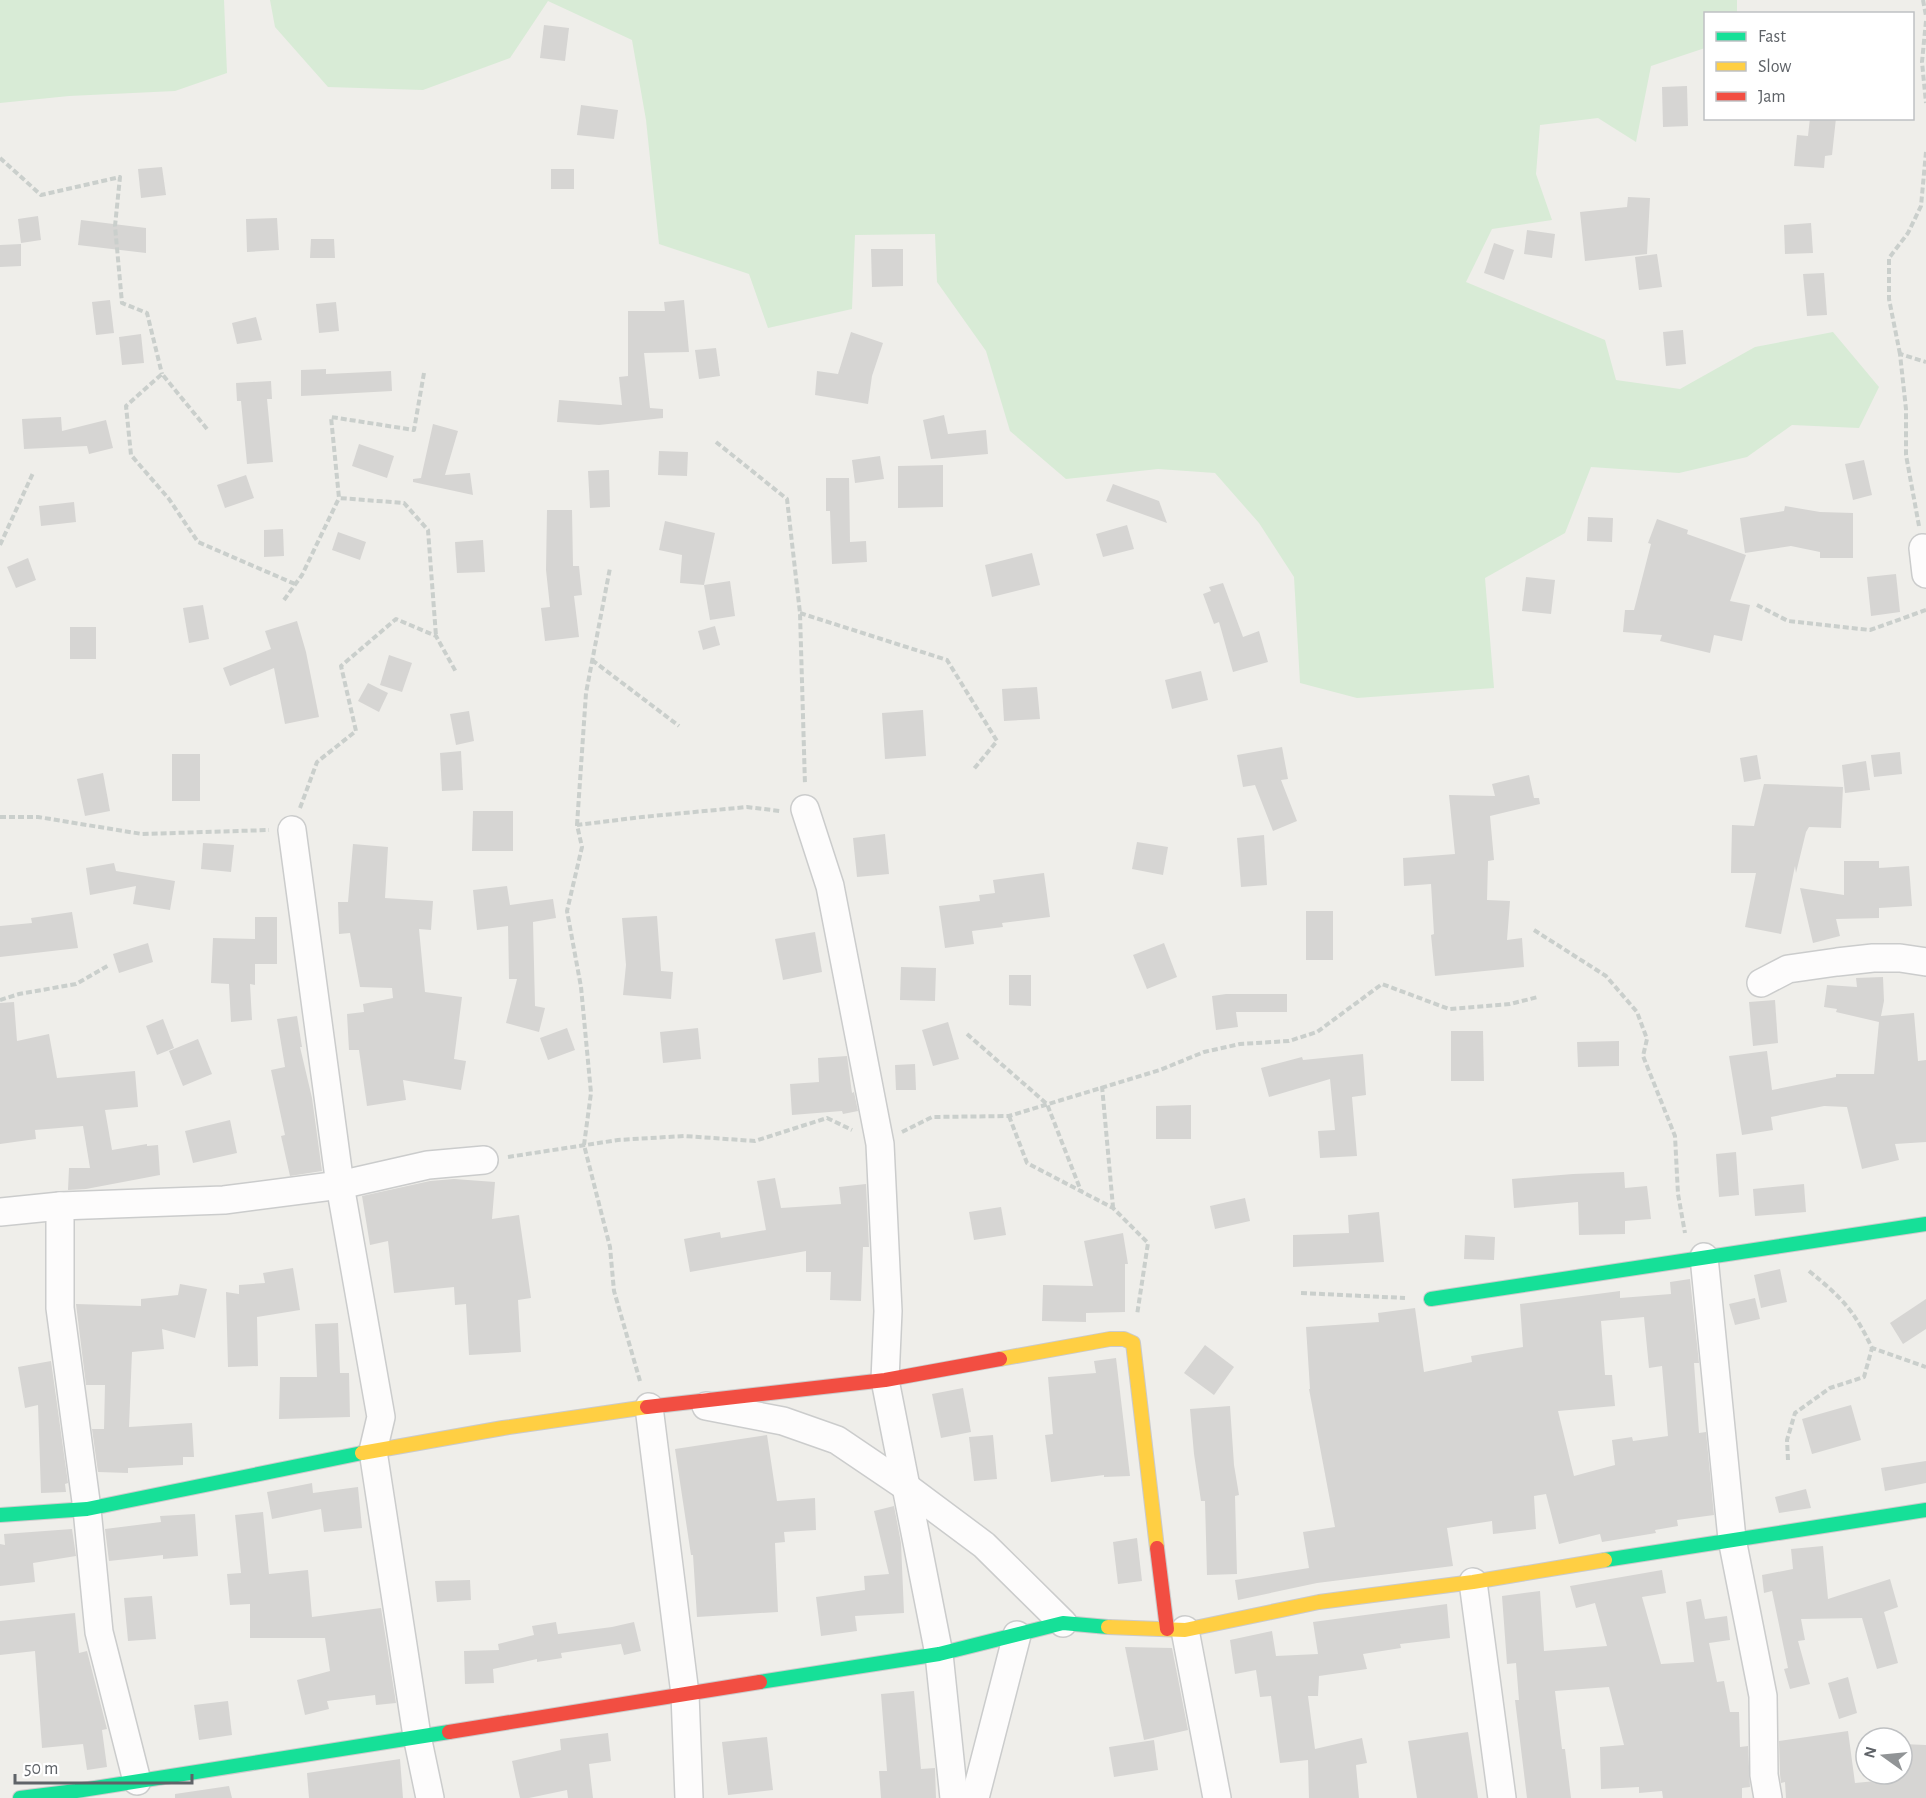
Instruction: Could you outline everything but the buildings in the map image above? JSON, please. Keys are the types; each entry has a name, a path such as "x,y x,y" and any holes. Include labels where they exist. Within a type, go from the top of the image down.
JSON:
{"street":[{"path":"805,809 830,886 880,1144 888,1311 885,1380 939,1654 954,1798"},
{"path":"292,830 340,1185 381,1417 373,1451 417,1736 430,1798"},
{"path":"1761,983 1788,969 1837,962 1900,958 1926,962"},
{"path":"0,1212 60,1206 224,1200 340,1185 428,1165 484,1160"},
{"path":"60,1206 60,1308 87,1509 99,1632 152,1786"},
{"path":"1431,1299 1926,1224"},
{"path":"1695,1258 1732,1539 1763,1696 1764,1775 1768,1798"},
{"path":"0,1515 87,1509 373,1451 503,1428 649,1407 885,1380 1110,1339 1124,1339 1133,1343 1176,1630 1217,1798"},
{"path":"690,1402 783,1421 837,1440 905,1486 984,1545 1063,1623"},
{"path":"649,1407 685,1694 689,1798"},
{"path":"20,1798 152,1786 417,1736 939,1654 1063,1623 1176,1630 1319,1602 1473,1582 1732,1539 1926,1510"},
{"path":"1473,1582 1502,1798"},
{"path":"975,1798 1017,1635"}],"path":[{"path":"1923,0 1926,16"},
{"path":"1926,21 1922,62 1926,103"},
{"path":"1924,561 1906,455 1906,409 1900,354 1889,299 1889,258 1908,233 1921,206 1926,152"},
{"path":"0,158 41,195 120,177 115,226 122,303 147,313 162,374 207,429"},
{"path":"1900,354 1926,362"},
{"path":"284,600 302,575 339,498 331,417 414,430 424,373"},
{"path":"162,374 126,406 131,456 169,499 198,542 295,584"},
{"path":"577,825 747,807 774,812 805,809 800,613 787,499 716,442"},
{"path":"0,544 33,473"},
{"path":"339,498 404,503 428,530 436,636 456,672"},
{"path":"610,568 586,693 577,825 582,847 567,911 581,987 591,1093 584,1145 610,1247 614,1291 649,1407"},
{"path":"1757,605 1788,621 1870,630 1926,610"},
{"path":"800,613 947,660 997,741 974,770"},
{"path":"0,817 38,818 142,834 292,830 317,762 356,731 341,666 396,619 436,636"},
{"path":"592,660 679,726"},
{"path":"1534,930 1606,976 1637,1012 1647,1039 1643,1056 1675,1136 1678,1194 1695,1258"},
{"path":"0,1000 19,994 76,984 109,965"},
{"path":"484,1160 618,1140 684,1136 755,1141 827,1118 880,1144 932,1117 1009,1116 1160,1070 1204,1052 1240,1044 1289,1041 1317,1032 1382,984 1449,1009 1510,1004 1538,997"},
{"path":"967,1034 1047,1104 1082,1191"},
{"path":"1102,1086 1113,1208"},
{"path":"1009,1116 1027,1163 1113,1208 1148,1243 1133,1343"},
{"path":"1776,1246 1839,1294 1858,1319 1872,1348 1864,1377 1830,1388 1795,1413 1787,1440 1788,1460"},
{"path":"1301,1293 1431,1299"},
{"path":"1872,1348 1926,1367"}],"green space":[{"path":"0,0 224,0 227,73 175,91 69,96 0,103"},
{"path":"270,0 1737,0 1737,12 1704,12 1704,48 1651,66 1636,142 1598,118 1540,125 1536,174 1552,220 1492,229 1466,282 1605,340 1616,380 1680,389 1755,347 1833,332 1879,387 1859,428 1792,425 1747,457 1679,473 1591,467 1565,533 1485,578 1494,688 1357,698 1300,683 1294,577 1259,523 1215,473 1158,469 1066,479 1010,431 986,351 937,282 935,234 855,235 852,309 768,328 749,274 659,244 646,120 632,40 548,1 510,58 423,90 328,87 275,27"}],"traffic: fast":[{"path":"1431,1299 1926,1224"},
{"path":"0,1515 87,1509 362,1453"},
{"path":"1605,1560 1926,1510"},
{"path":"760,1682 939,1654 1063,1623 1108,1627"},
{"path":"20,1798 449,1732"}],"traffic: slow":[{"path":"1000,1359 1110,1339 1124,1339 1133,1343 1157,1548"},
{"path":"362,1453 503,1428 647,1407"},
{"path":"1108,1627 1185,1630 1319,1602 1473,1582 1605,1560"}],"traffic: jam":[{"path":"647,1407 885,1380 1000,1359"},
{"path":"1157,1548 1167,1629"},
{"path":"449,1732 760,1682"}]}
